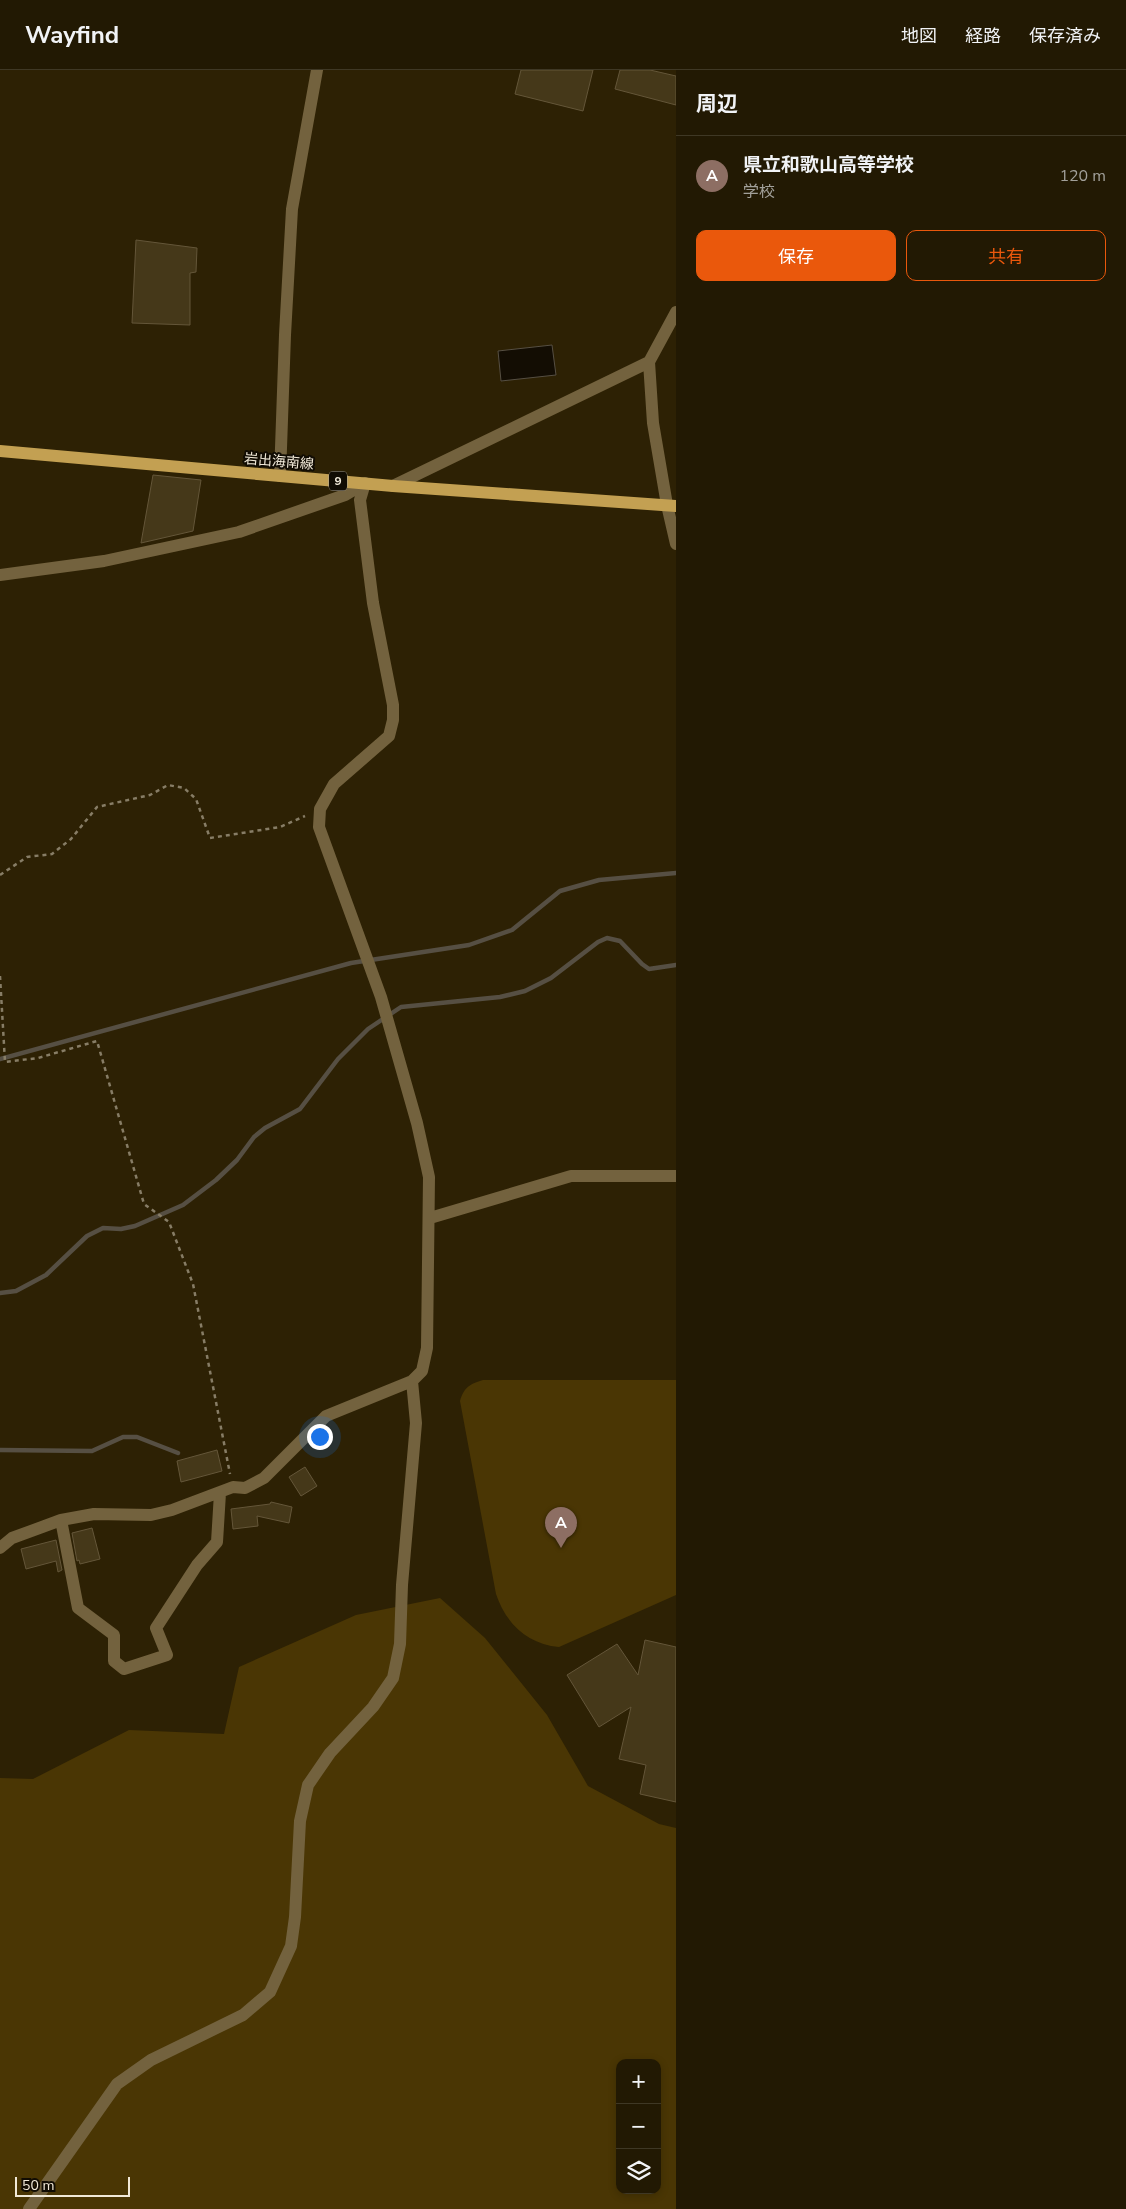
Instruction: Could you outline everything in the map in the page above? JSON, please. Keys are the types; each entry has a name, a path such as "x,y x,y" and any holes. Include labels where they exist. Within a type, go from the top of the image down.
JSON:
{"main road":[{"name":"岩出海南線","path":"0,451 365,484 671,505"}],"street":[{"path":"280,476 292,209 317,70"},
{"path":"676,312 649,362 653,424 671,505 676,544"},
{"path":"393,486 649,362"},
{"path":"0,575 104,561 239,532 345,495 365,484"},
{"path":"0,1548 12,1538 60,1520 94,1514 151,1515 172,1510 234,1487 245,1488 264,1478 326,1416 412,1381 422,1371 427,1348 429,1177 417,1123 381,997 319,827 320,808 334,784 389,736 393,720 393,705 373,603 360,500 365,484"},
{"path":"430,1218 571,1176 676,1176"},
{"path":"29,2209 117,2084 151,2060 243,2015 270,1992 291,1946 295,1917 300,1821 308,1785 330,1753 373,1707 393,1678 400,1644 402,1585 416,1423 412,1381"},
{"path":"60,1520 78,1608 114,1635 114,1661 124,1669 167,1655 156,1628 196,1565 217,1542 220,1492"}],"path":[{"path":"0,875 27,857 52,854 71,839 97,806 150,795 168,785 184,788 196,798 210,838 280,827 320,808"},
{"path":"0,976 5,1062 38,1058 97,1041 144,1204 169,1222 193,1284 234,1487"}],"shaded area":[{"path":"552,345 556,375 501,381 498,351"},
{"path":"483,1380 676,1380 676,1595 559,1647 537,1642 520,1631 512,1623 500,1605 496,1594 460,1401 463,1392 468,1387"},
{"path":"440,1598 485,1638 547,1715 588,1786 659,1824 676,1828 676,2209 0,2209 0,1778 33,1779 129,1730 224,1734 239,1667 356,1615"}],"building":[{"path":"521,70 593,70 583,111 515,94"},
{"path":"620,70 650,70 676,76 676,105 615,89"},
{"path":"136,240 197,248 196,272 190,273 190,325 132,323"},
{"path":"153,475 201,480 193,531 141,543"},
{"path":"217,1450 222,1471 181,1482 177,1461"},
{"path":"305,1467 317,1486 301,1496 289,1477"},
{"path":"271,1502 292,1507 289,1523 257,1516 258,1526 233,1529 231,1509 270,1504"},
{"path":"92,1528 100,1559 80,1564 79,1560 77,1561 72,1533"},
{"path":"56,1540 62,1570 58,1572 56,1561 26,1569 21,1549"},
{"path":"645,1640 676,1647 676,1802 640,1794 646,1765 619,1759 631,1707 599,1727 567,1675 617,1644 638,1675"}],"waterway":[{"path":"0,1059 351,963 469,945 512,930 560,891 599,880 676,873"},
{"path":"0,1293 16,1291 46,1275 87,1236 103,1228 121,1229 135,1226 183,1205 216,1180 237,1160 254,1137 265,1128 300,1109 338,1059 368,1029 401,1007 500,997 525,991 551,978 598,942 607,938 620,941 649,969 676,965"},
{"path":"0,1450 92,1451 123,1437 137,1437 178,1453"}],"place":[{"name":"県立和歌山高等学校","path":"561,1548"}]}
